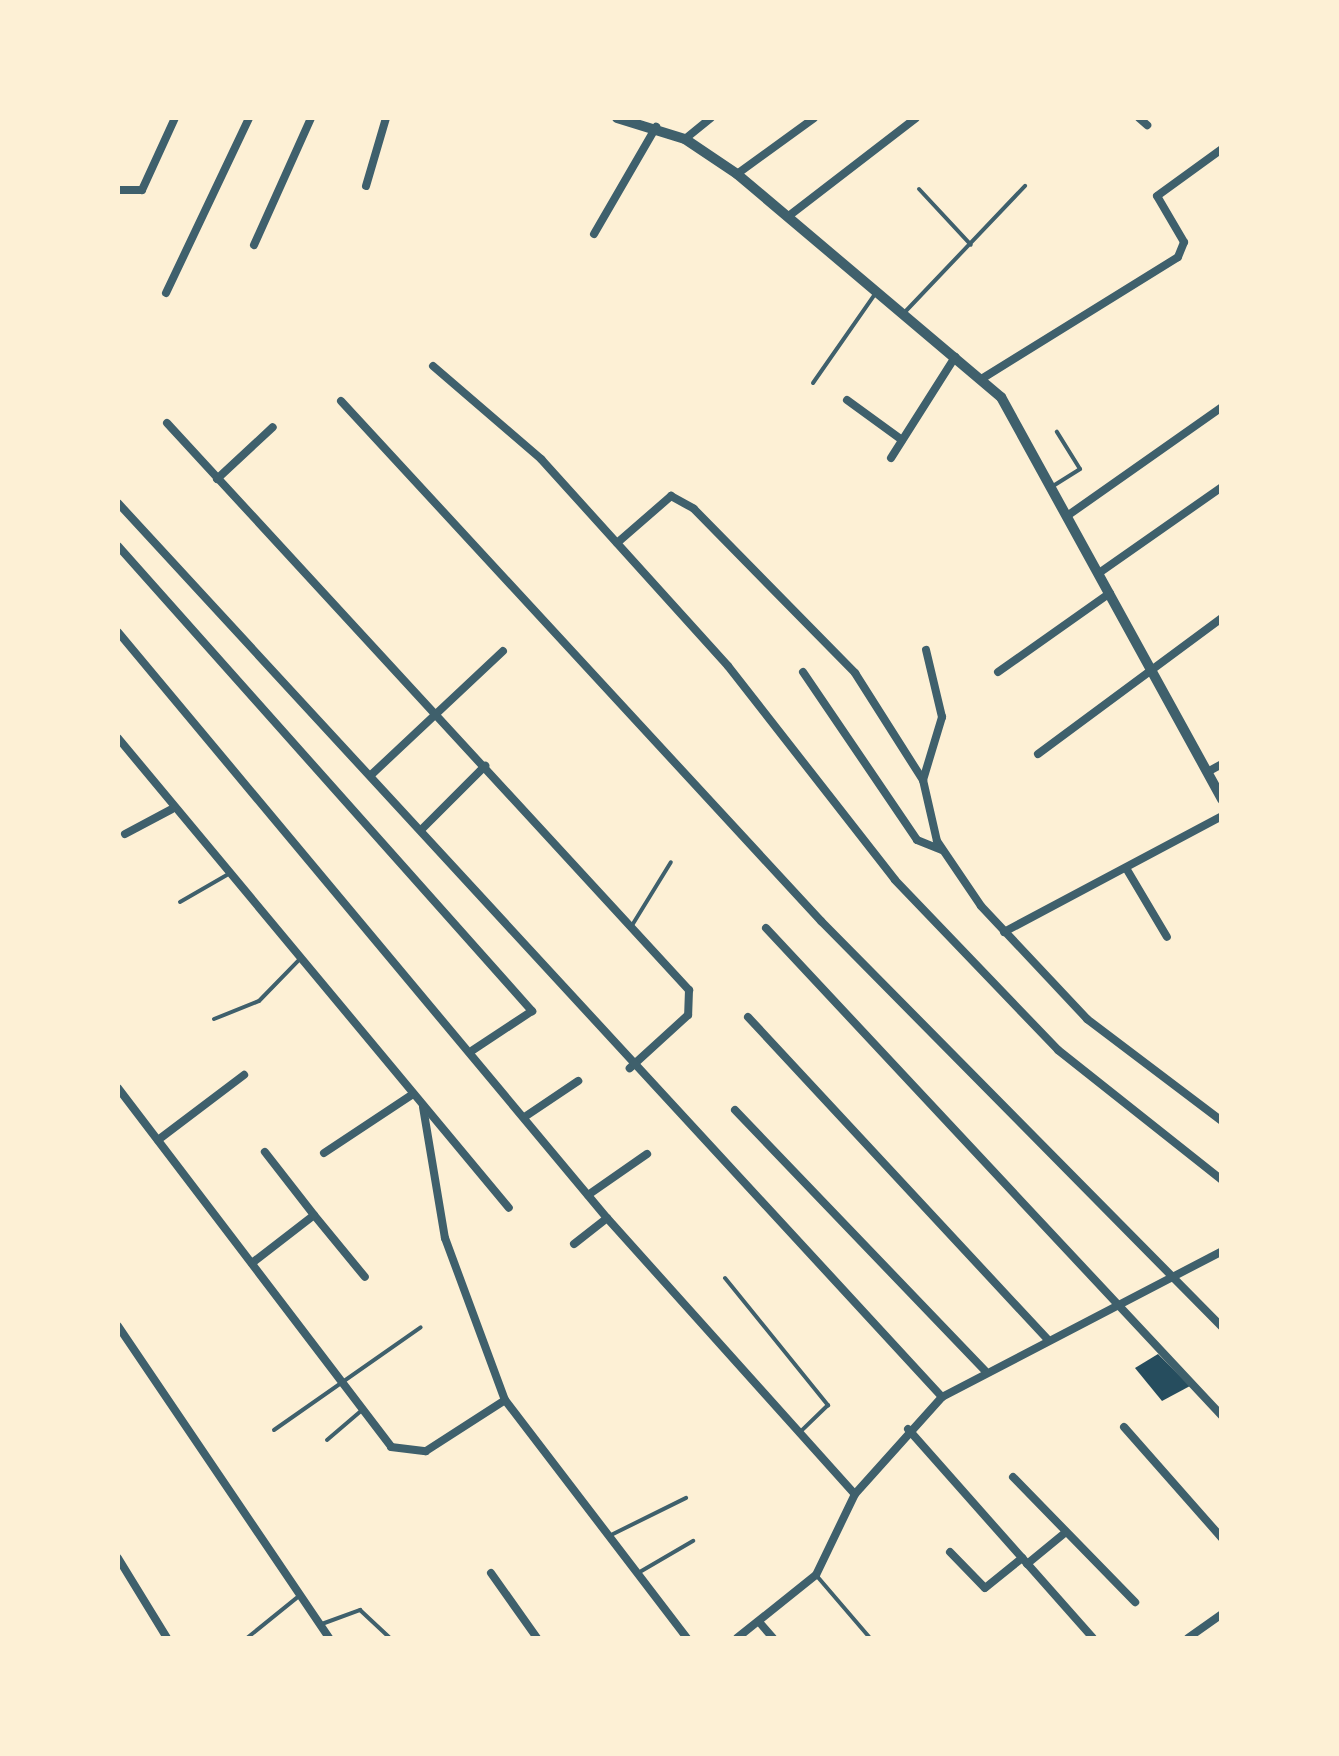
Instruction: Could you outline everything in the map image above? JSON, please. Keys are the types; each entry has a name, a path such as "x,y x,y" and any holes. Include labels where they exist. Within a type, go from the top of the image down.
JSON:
{"street":[{"path":"118,190 137,196 175,118"},
{"path":"166,293 249,118"},
{"path":"254,245 311,118"},
{"path":"366,186 386,118"},
{"path":"617,118 685,139 737,174 790,215 899,317 983,378 1054,486 1152,668 1216,767 1222,800"},
{"path":"685,139 711,118"},
{"path":"737,174 814,118"},
{"path":"790,215 916,118"},
{"path":"594,234 656,128"},
{"path":"983,378 1178,257 1184,242 1156,196 1222,150"},
{"path":"891,458 955,357"},
{"path":"434,366 541,459 728,666 895,880 1058,1050 1222,1180"},
{"path":"847,400 902,440"},
{"path":"341,402 820,921 1222,1327"},
{"path":"1067,516 1222,407"},
{"path":"166,423 631,926 692,1002 630,1068"},
{"path":"216,479 273,426"},
{"path":"1099,573 1222,487"},
{"path":"617,543 671,496 839,652 924,780 942,850 1004,932 1087,1019 1222,1121"},
{"path":"118,503 421,830 630,1068 942,1397"},
{"path":"118,546 532,1011 474,1050"},
{"path":"998,672 1110,593"},
{"path":"1038,754 1222,618"},
{"path":"118,632 474,1050 607,1218 797,1435 855,1494"},
{"path":"924,780 942,717 926,650"},
{"path":"371,775 503,651"},
{"path":"803,672 917,840 942,850"},
{"path":"118,738 227,875 510,1208"},
{"path":"421,830 485,766"},
{"path":"125,834 172,809"},
{"path":"1004,932 1222,816"},
{"path":"1126,868 1167,937"},
{"path":"766,928 1119,1300 1222,1416"},
{"path":"748,1017 1048,1339"},
{"path":"158,1140 244,1075"},
{"path":"526,1116 578,1080"},
{"path":"118,1088 361,1411 402,1453 426,1452 506,1400"},
{"path":"324,1152 413,1094"},
{"path":"423,1105 445,1238 506,1400 687,1638"},
{"path":"735,1110 985,1371"},
{"path":"264,1152 365,1277"},
{"path":"588,1195 647,1154"},
{"path":"252,1263 314,1215"},
{"path":"574,1244 607,1218"},
{"path":"736,1638 760,1623 816,1575 855,1494 908,1428 942,1397 1119,1300 1222,1251"},
{"path":"118,1326 329,1638"},
{"path":"1124,1427 1222,1538"},
{"path":"908,1428 1094,1638"},
{"path":"1014,1477 1135,1602"},
{"path":"950,1552 985,1588 1066,1532"},
{"path":"118,1558 168,1638"},
{"path":"490,1573 533,1637"},
{"path":"1188,1638 1222,1614"},
{"path":"760,1623 773,1638"}],"lane":[{"path":"899,317 1025,186"},
{"path":"919,188 972,245"},
{"path":"813,383 875,294"},
{"path":"1054,486 1080,469 1058,432"},
{"path":"631,926 671,862"},
{"path":"180,902 227,875"},
{"path":"214,1019 258,1000 299,960"},
{"path":"725,1278 828,1407 797,1435"},
{"path":"274,1430 422,1326"},
{"path":"327,1440 361,1411"},
{"path":"607,1537 686,1498"},
{"path":"638,1573 693,1541"},
{"path":"816,1575 870,1638"},
{"path":"247,1638 299,1596"},
{"path":"320,1624 360,1610 390,1638"}],"building":[{"path":"1158,1354 1190,1386 1162,1401 1135,1368"}]}
